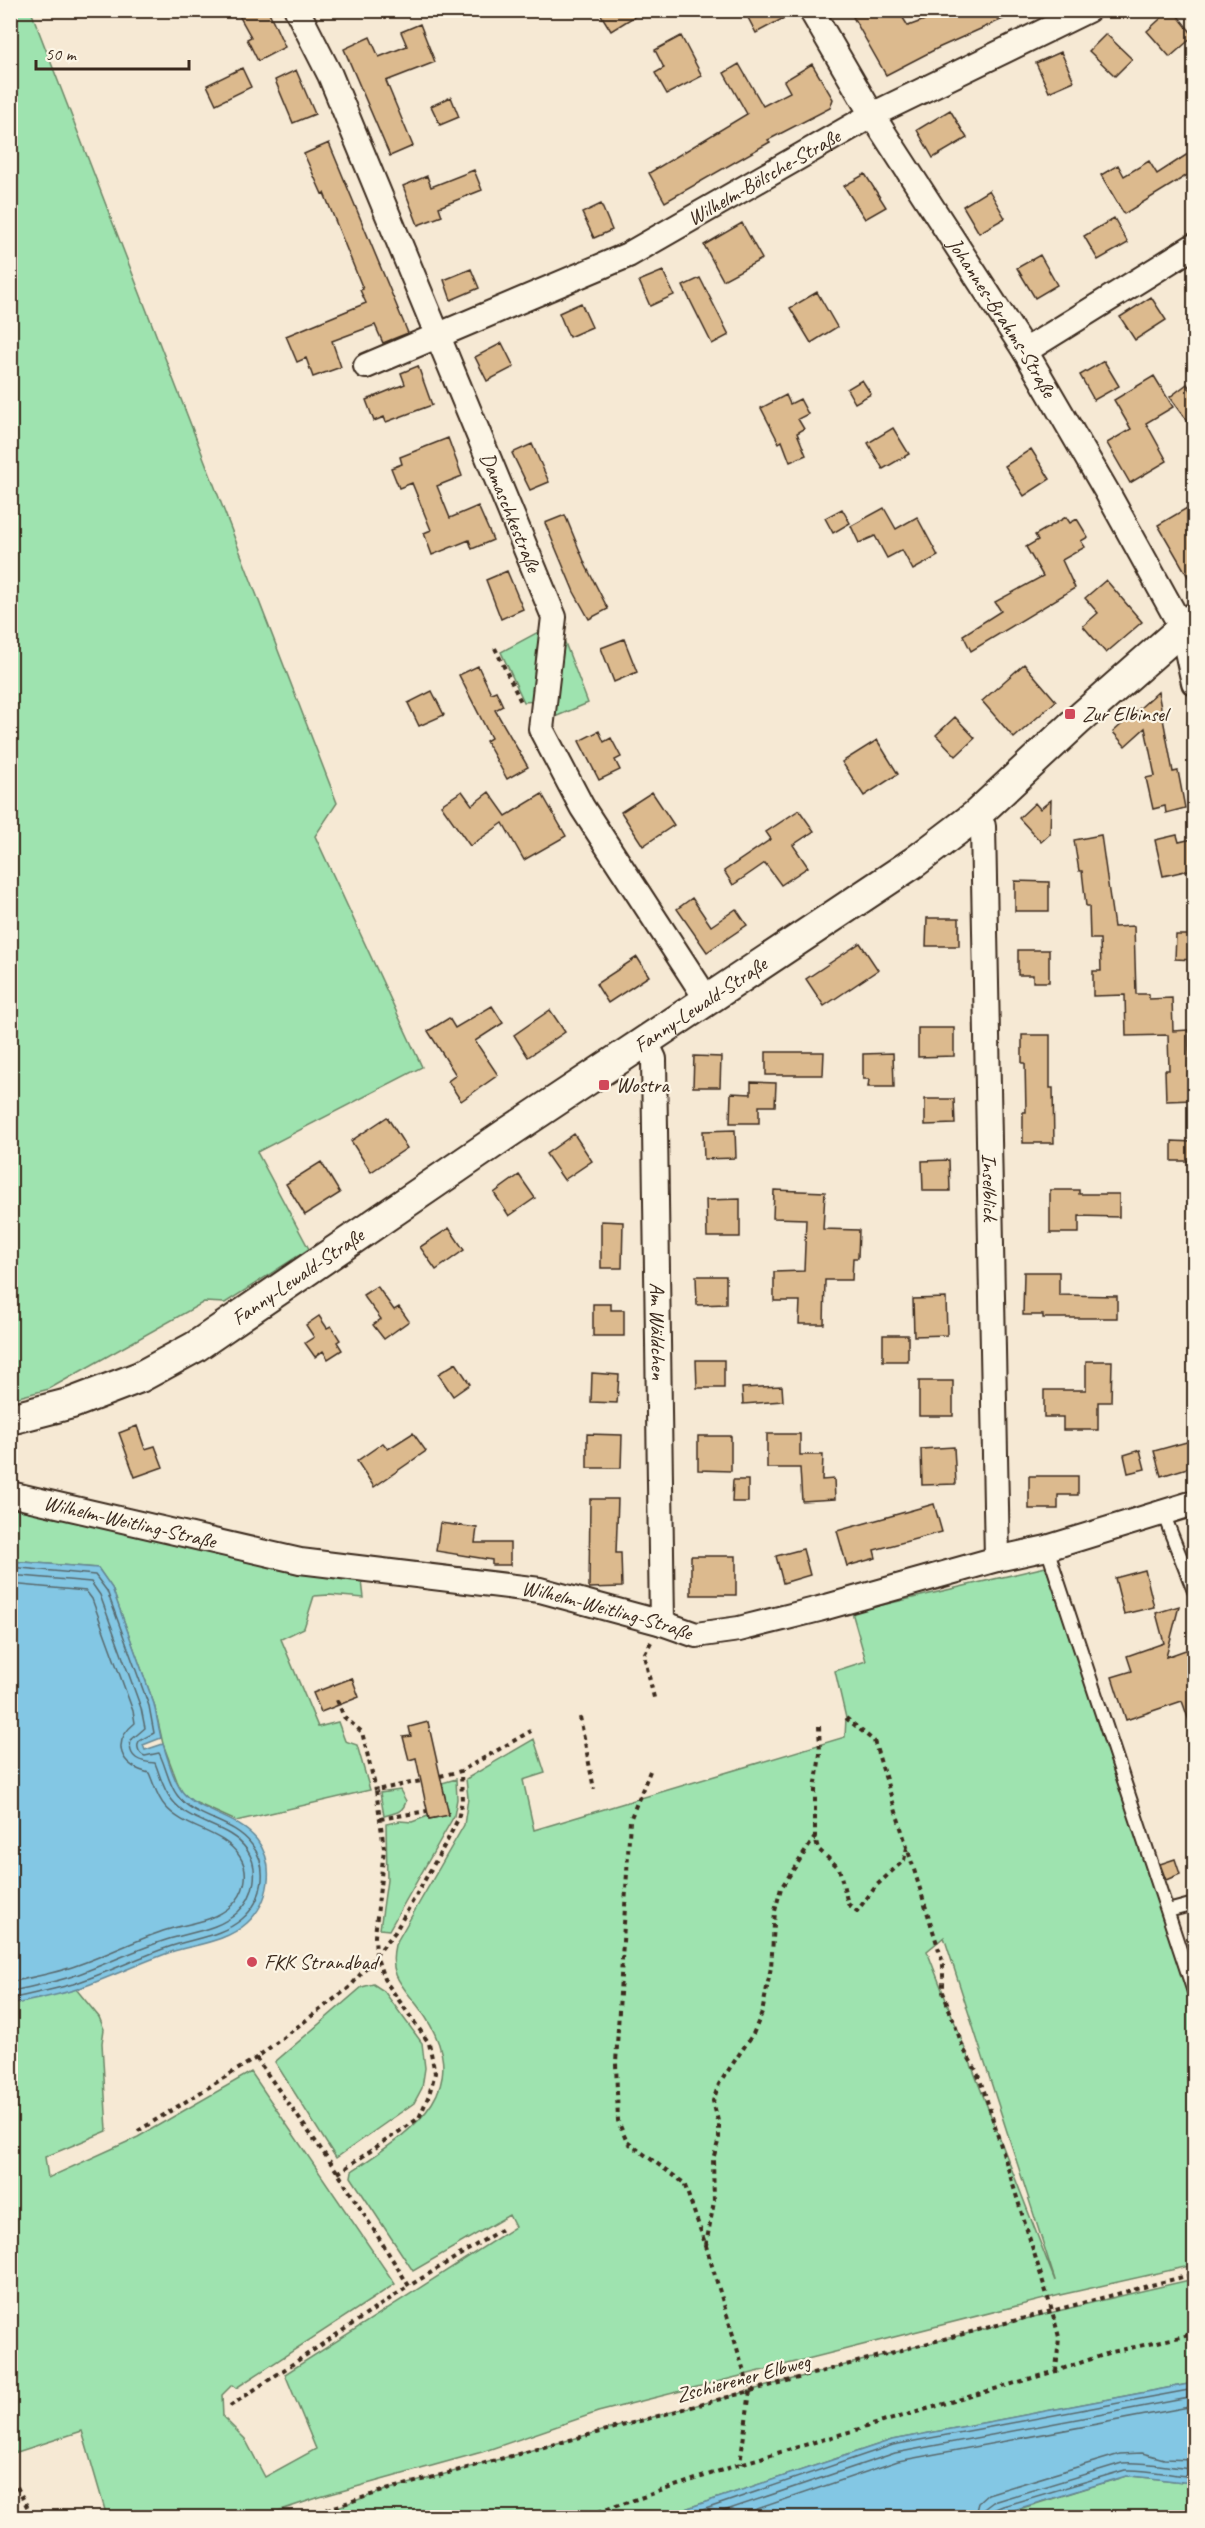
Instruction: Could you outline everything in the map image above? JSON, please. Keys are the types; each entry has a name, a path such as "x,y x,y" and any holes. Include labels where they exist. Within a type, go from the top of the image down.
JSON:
{"street":[{"name":"Damaschkestraße","path":"297,10 330,75 554,617 541,729 582,807 708,1001"},
{"name":"Johannes-Brahms-Straße","path":"811,10 872,115 1025,351 1188,623"},
{"name":"Wilhelm-Bölsche-Straße","path":"366,366 628,255 872,115 1088,10"},
{"path":"1025,351 1194,246"},
{"path":"1188,623 1194,683"},
{"name":"Fanny-Lewald-Straße","path":"10,1419 72,1403 140,1377 195,1347 496,1141 916,861 975,816 1188,623"},
{"name":"Inselblick","path":"975,816 983,826 997,1559"},
{"name":"Am Wäldchen","path":"646,1042 654,1059 662,1623"},
{"name":"Wilhelm-Weitling-Straße","path":"10,1494 300,1561 540,1590 662,1623 696,1635 739,1629 997,1559 1047,1548 1194,1503"}],"lane":[{"path":"1163,1513 1194,1592"},
{"path":"1047,1548 1194,1992"},
{"path":"1168,1911 1194,1904"}],"path":[{"path":"495,648 522,703"},
{"path":"655,1702 644,1655 662,1623"},
{"path":"337,1700 344,1717 362,1732 376,1790 384,1848 375,1936 376,1955 384,1979 429,2043 435,2073 419,2118 338,2173"},
{"path":"580,1717 594,1789"},
{"path":"846,1718 874,1741 943,1963 943,1992 964,2050 976,2070 1000,2137 1052,2311 1059,2337 1056,2371"},
{"path":"819,1726 820,1754 815,1790 815,1837 818,1849 839,1868 848,1904 857,1911 877,1885 904,1860 907,1847"},
{"path":"440,1776 461,1772 531,1731"},
{"path":"650,1771 630,1820 616,2062 618,2121 627,2142 684,2183 706,2246 750,2391 740,2464"},
{"path":"138,2131 256,2058 350,1987 395,1932 423,1886 458,1819 462,1801 461,1772"},
{"path":"376,1790 421,1781"},
{"path":"380,1819 427,1811"},
{"path":"706,2246 714,2202 713,2159 719,2139 719,2125 713,2101 719,2084 753,2034 762,2013 771,1967 775,1911 781,1888 815,1837"},
{"path":"256,2058 338,2173 409,2286"},
{"path":"230,2406 409,2286 502,2229"},
{"name":"Zschierener Elbweg","path":"300,2517 386,2490 750,2391 1194,2274"},
{"path":"581,2517 740,2464 1056,2371 1112,2352 1194,2334"},
{"path":"17,2487 33,2517"}],"green space":[{"path":"10,11 31,11 337,803 315,836 422,1067 257,1152 309,1249 225,1303 204,1302 49,1389 11,1399"},
{"path":"540,631 545,634 537,701 524,702 501,652"},
{"path":"564,640 588,703 550,719 559,643"},
{"path":"11,1503 282,1567 362,1581 364,1598 314,1596 304,1628 281,1639 318,1727 338,1722 345,1741 357,1745 370,1790 236,1821 192,1801 182,1792 163,1744 154,1704 112,1588 98,1568 11,1561"},
{"path":"1046,1567 1194,2005 1194,2265 1060,2295 598,2412 482,2452 320,2497 260,2517 107,2517 82,2431 11,2454 10,2005 76,1989 99,2017 104,2029 102,2043 107,2131 45,2157 48,2178 138,2137 251,2072 395,2284 236,2388 232,2385 222,2395 223,2417 245,2439 265,2477 316,2449 285,2374 515,2227 509,2215 413,2271 351,2177 352,2171 397,2139 416,2122 431,2104 441,2084 443,2062 436,2037 420,2009 398,1980 393,1956 395,1945 464,1825 468,1798 466,1779 534,1739 545,1773 523,1780 534,1830 845,1737 846,1718 835,1671 866,1661 852,1612","holes":["944,1937 1055,2281 927,1951"]},
{"path":"456,1779 457,1799 454,1816 389,1930 380,1929 387,1880 386,1824 400,1821 412,1822 428,1816 430,1819 449,1815 442,1783"},
{"path":"400,1790 406,1801 403,1808 384,1816 380,1793"},
{"path":"373,1984 384,1991 422,2043 425,2068 422,2088 414,2103 336,2158 275,2062 362,1987"},
{"path":"1194,2279 1194,2383 892,2440 661,2517 306,2518 386,2490 789,2380 991,2327"},
{"path":"1126,2476 1194,2483 1194,2517 990,2518"}],"water":[{"path":"11,1561 98,1568 112,1588 154,1704 161,1738 143,1745 145,1750 163,1744 181,1790 196,1804 239,1825 257,1840 267,1861 268,1883 261,1905 255,1914 247,1923 230,1934 211,1942 171,1952 77,1989 11,2005"},
{"path":"1194,2383 1194,2483 1126,2476 990,2517 661,2517 892,2440"}],"building":[{"path":"236,10 268,10 285,47 258,61 247,39 251,37"},
{"path":"598,10 645,10 611,31"},
{"path":"744,10 797,10 797,11 756,33"},
{"path":"865,10 898,10 908,26 952,10 1023,10 938,48 886,75 853,17"},
{"path":"1170,10 1173,10 1194,36 1170,57 1147,31"},
{"path":"420,24 435,62 386,81 413,146 390,156 344,49 370,37 379,57 407,46 401,32"},
{"path":"1106,34 1132,59 1115,76 1089,51"},
{"path":"681,36 702,76 667,94 655,73 664,68 655,50"},
{"path":"1061,52 1074,81 1049,92 1036,63"},
{"path":"739,64 763,106 790,92 784,81 812,64 833,99 830,108 768,140 770,142 665,202 649,173 747,114 724,73"},
{"path":"242,68 251,87 216,104 207,85"},
{"path":"296,70 315,114 293,123 275,80"},
{"path":"451,97 459,117 440,125 431,106"},
{"path":"950,110 967,138 933,158 917,130"},
{"path":"329,143 408,333 383,343 375,325 332,341 341,367 313,377 306,358 297,362 286,336 366,303 360,290 363,289 324,193 322,194 304,154"},
{"path":"1194,150 1194,171 1124,214 1101,175 1118,165 1124,176 1149,161 1157,174"},
{"path":"474,170 482,190 439,207 442,216 418,225 403,186 427,176 431,187"},
{"path":"865,174 886,207 865,219 844,186"},
{"path":"989,190 1005,218 979,233 963,206"},
{"path":"601,204 612,230 594,238 582,213"},
{"path":"1114,218 1128,243 1098,260 1084,236"},
{"path":"742,223 762,259 723,280 704,245"},
{"path":"1040,255 1057,285 1035,298 1017,268"},
{"path":"471,269 479,288 451,300 444,280"},
{"path":"663,271 674,295 650,306 639,281"},
{"path":"700,278 729,335 712,344 683,286"},
{"path":"817,292 837,327 811,343 790,308"},
{"path":"1151,297 1166,320 1135,340 1120,317"},
{"path":"581,303 592,327 569,337 559,313"},
{"path":"502,343 514,367 487,381 475,357"},
{"path":"1104,361 1119,386 1094,400 1080,375"},
{"path":"418,366 432,405 386,422 384,417 374,421 366,400 405,384 401,373"},
{"path":"1154,376 1173,407 1146,423 1167,461 1130,483 1107,443 1131,429 1114,400"},
{"path":"862,380 871,394 855,403 847,389"},
{"path":"1187,384 1194,395 1194,430 1170,397"},
{"path":"786,395 790,404 800,399 808,414 798,419 804,429 797,433 806,455 790,462 782,441 779,443 761,408"},
{"path":"893,428 909,454 883,469 868,443"},
{"path":"448,438 462,476 437,486 450,518 478,506 493,540 472,549 469,540 432,555 424,533 431,530 412,483 399,488 391,468 402,464 400,457"},
{"path":"532,444 549,482 530,490 512,453"},
{"path":"1031,449 1050,479 1024,496 1005,466"},
{"path":"884,508 896,529 917,517 938,556 913,570 902,550 887,558 875,536 859,543 851,526"},
{"path":"1187,508 1194,524 1194,587 1158,525"},
{"path":"842,509 850,523 833,533 825,518"},
{"path":"565,515 586,566 608,609 589,619 574,592 545,523"},
{"path":"1066,517 1070,523 1077,519 1088,537 1081,541 1085,547 1062,560 1075,588 971,651 963,635 1001,611 995,602 1043,576 1026,547 1038,540 1035,535"},
{"path":"507,571 523,609 501,619 486,580"},
{"path":"1106,580 1142,622 1106,653 1083,626 1098,613 1085,598"},
{"path":"624,639 637,672 614,682 601,648"},
{"path":"1024,664 1056,701 1014,738 982,701"},
{"path":"478,666 491,693 496,691 503,706 495,710 528,767 507,779 486,741 491,738 459,675"},
{"path":"432,691 444,715 419,726 408,703"},
{"path":"1158,692 1173,772 1178,771 1185,808 1166,813 1165,806 1153,809 1146,778 1155,776 1145,728 1125,746 1113,732"},
{"path":"955,717 975,738 956,756 936,735"},
{"path":"599,731 604,742 611,738 621,757 615,760 620,770 599,780 579,741"},
{"path":"877,740 898,774 864,796 842,762"},
{"path":"462,791 472,805 489,792 506,816 542,794 566,836 524,860 503,823 470,846 441,805"},
{"path":"652,792 674,825 643,846 621,812"},
{"path":"1051,800 1050,834 1041,842 1019,818 1035,803 1040,809"},
{"path":"799,810 814,831 793,845 808,867 781,885 765,863 733,885 724,871 771,839 766,832"},
{"path":"1101,835 1114,927 1134,926 1136,994 1149,994 1149,999 1172,998 1173,1031 1188,1030 1190,1070 1194,1070 1194,1100 1166,1101 1165,1070 1169,1070 1168,1035 1126,1036 1125,995 1093,996 1093,971 1101,971 1100,939 1090,939 1089,906 1086,906 1082,871 1079,871 1074,840"},
{"path":"1177,835 1179,842 1192,839 1194,869 1163,876 1155,840"},
{"path":"1015,881 1049,882 1049,911 1015,911"},
{"path":"692,898 711,926 736,909 747,925 707,952 677,909"},
{"path":"927,918 959,918 959,946 926,946"},
{"path":"1176,935 1194,935 1194,960 1175,959"},
{"path":"860,943 878,970 824,1006 806,979"},
{"path":"1018,950 1049,950 1049,982 1033,982 1033,975 1018,975"},
{"path":"637,957 649,976 608,1003 596,984"},
{"path":"492,1006 503,1023 475,1041 498,1075 461,1101 448,1081 456,1075 428,1031 449,1018 455,1028"},
{"path":"550,1010 565,1032 528,1057 514,1035"},
{"path":"918,1028 954,1028 954,1056 918,1057"},
{"path":"1022,1035 1050,1035 1050,1088 1053,1088 1054,1143 1023,1143 1023,1112 1026,1112"},
{"path":"766,1052 824,1052 823,1075 766,1075"},
{"path":"893,1053 894,1087 868,1087 869,1079 863,1079 863,1054"},
{"path":"694,1056 721,1057 720,1087 693,1087"},
{"path":"751,1082 776,1083 775,1106 759,1106 759,1123 730,1123 731,1093 751,1094"},
{"path":"925,1099 954,1099 955,1124 925,1125"},
{"path":"387,1117 407,1148 371,1172 351,1141"},
{"path":"735,1130 736,1158 704,1159 703,1131"},
{"path":"574,1134 592,1161 564,1180 546,1154"},
{"path":"1172,1141 1194,1142 1194,1161 1172,1161"},
{"path":"949,1160 950,1191 923,1191 922,1161"},
{"path":"321,1162 340,1193 305,1215 286,1184"},
{"path":"519,1175 535,1198 509,1216 494,1193"},
{"path":"774,1190 825,1192 823,1229 859,1230 858,1258 853,1258 852,1280 825,1280 824,1324 799,1324 800,1301 774,1301 774,1272 804,1271 806,1219 773,1218"},
{"path":"1050,1190 1079,1190 1079,1194 1119,1194 1119,1217 1079,1216 1079,1233 1050,1233"},
{"path":"740,1199 740,1237 707,1237 706,1200"},
{"path":"601,1221 623,1222 622,1268 601,1268"},
{"path":"449,1228 464,1250 436,1270 420,1247"},
{"path":"1024,1272 1059,1272 1059,1295 1117,1296 1117,1318 1043,1318 1043,1315 1023,1315"},
{"path":"696,1276 726,1276 726,1304 697,1305"},
{"path":"377,1286 394,1310 399,1307 409,1321 384,1339 373,1325 381,1319 363,1295"},
{"path":"946,1298 947,1335 914,1336 913,1299"},
{"path":"593,1304 611,1304 611,1310 624,1310 624,1336 593,1336"},
{"path":"319,1316 327,1328 331,1326 340,1340 337,1342 342,1350 328,1359 323,1351 315,1357 305,1343 314,1337 306,1325"},
{"path":"883,1335 908,1335 908,1361 883,1361"},
{"path":"696,1360 724,1360 724,1388 697,1388"},
{"path":"1086,1361 1112,1361 1111,1402 1098,1402 1098,1430 1063,1430 1063,1417 1044,1417 1044,1390 1086,1390"},
{"path":"456,1363 470,1384 453,1396 438,1374"},
{"path":"592,1373 619,1375 617,1403 591,1402"},
{"path":"919,1381 953,1381 953,1416 919,1416"},
{"path":"782,1386 783,1401 743,1404 742,1388"},
{"path":"137,1426 145,1449 155,1446 163,1467 135,1477 119,1433"},
{"path":"413,1433 426,1451 374,1487 357,1461 383,1443 388,1449"},
{"path":"587,1434 622,1435 621,1468 587,1468"},
{"path":"767,1434 800,1434 800,1455 823,1455 822,1480 834,1479 835,1499 802,1501 800,1468 767,1468"},
{"path":"698,1436 731,1436 731,1471 698,1470"},
{"path":"1194,1440 1194,1466 1161,1476 1154,1451"},
{"path":"954,1447 956,1484 922,1485 921,1449"},
{"path":"1140,1450 1145,1469 1128,1473 1124,1455"},
{"path":"1029,1476 1078,1476 1078,1495 1058,1495 1058,1509 1029,1509"},
{"path":"733,1480 748,1480 748,1502 732,1502"},
{"path":"590,1499 618,1499 616,1553 621,1553 622,1587 589,1588"},
{"path":"934,1504 942,1532 874,1550 876,1558 847,1566 837,1531"},
{"path":"440,1523 477,1528 475,1543 510,1543 510,1565 492,1565 492,1560 436,1551"},
{"path":"803,1549 810,1575 783,1583 776,1556"},
{"path":"691,1556 736,1556 736,1595 691,1595"},
{"path":"1145,1570 1154,1607 1124,1614 1115,1578"},
{"path":"1179,1606 1166,1657 1194,1647 1194,1729 1192,1729 1182,1701 1126,1720 1112,1677 1132,1671 1127,1656 1164,1643 1156,1613"},
{"path":"352,1678 359,1697 321,1712 313,1693"},
{"path":"428,1722 449,1815 429,1819 416,1758 409,1760 403,1737 411,1736 409,1727"},
{"path":"1175,1859 1180,1874 1166,1880 1160,1864"}],"place":[{"name":"Zur Elbinsel","path":"1070,714"},
{"name":"Wostra","path":"604,1085"},
{"name":"FKK Strandbad","path":"252,1962"}]}
